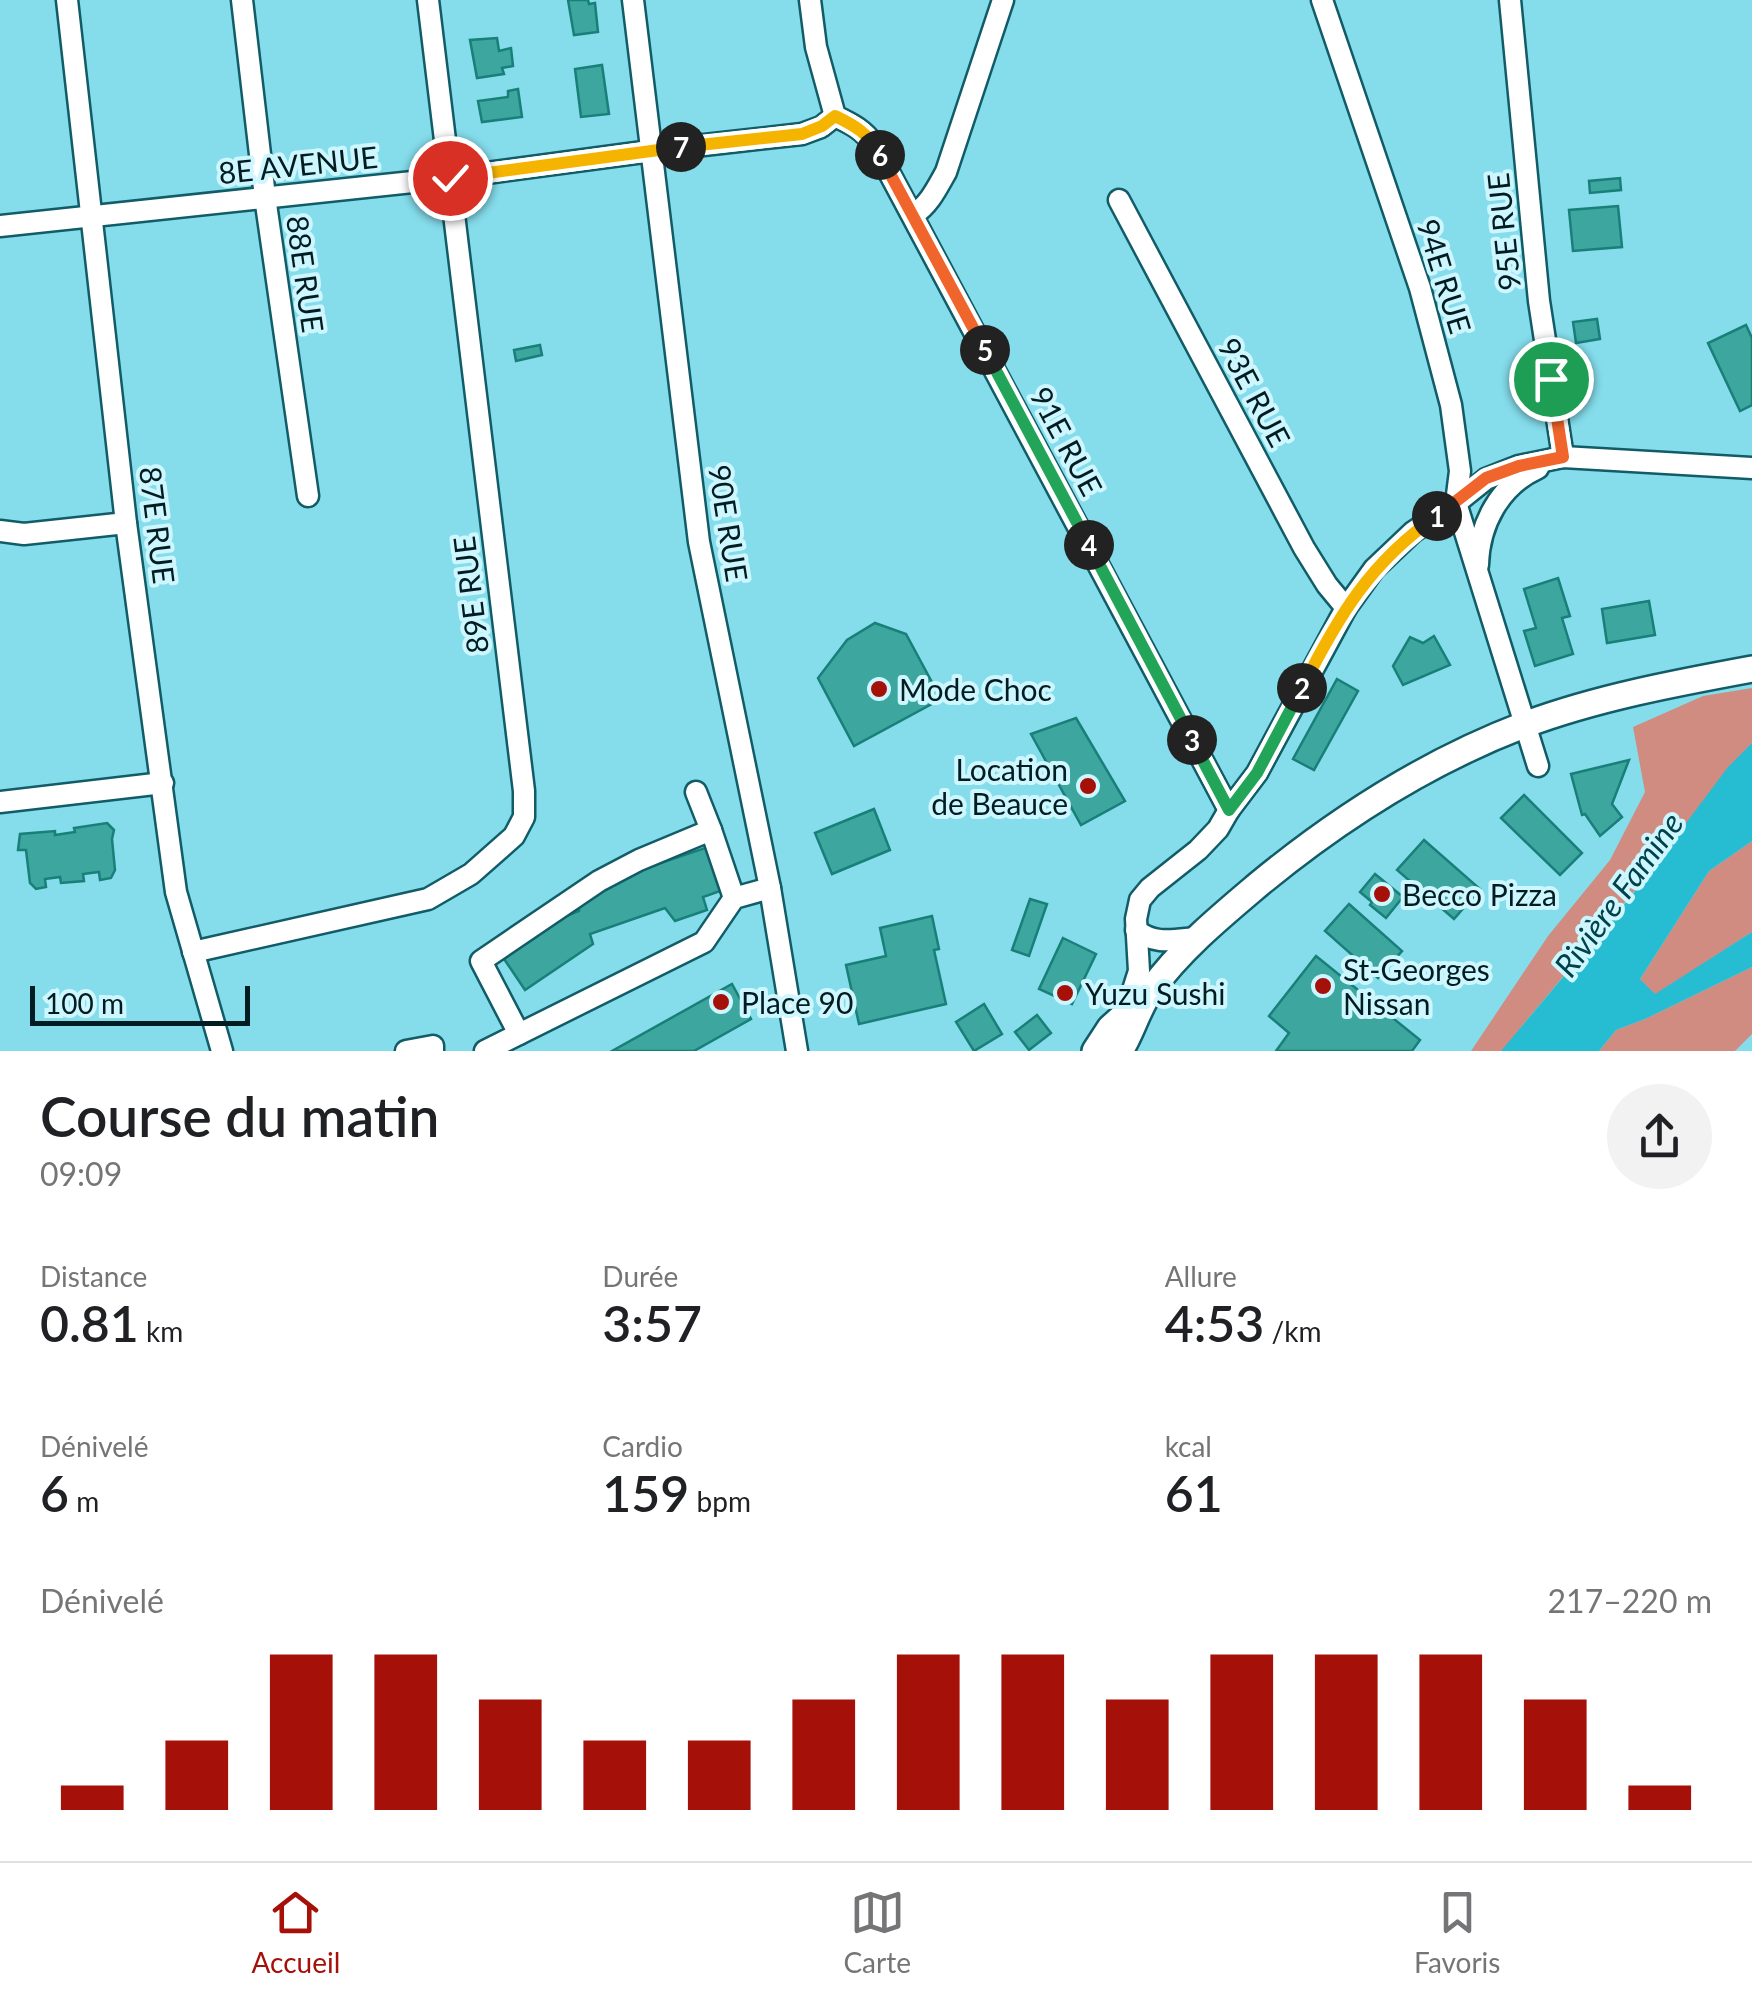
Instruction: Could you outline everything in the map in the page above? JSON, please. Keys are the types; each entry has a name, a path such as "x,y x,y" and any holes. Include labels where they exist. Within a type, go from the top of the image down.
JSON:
{"main road":[{"path":"1094,1051 1110,1028 1147,996 1196,938 1344,818 1424,772 1524,725 1602,701 1752,669"},
{"path":"1120,1051 1147,996"}],"street":[{"name":"87E RUE","path":"67,0 126,523 176,892 222,1051"},
{"name":"88E RUE","path":"242,0 264,198 308,496"},
{"name":"89E RUE","path":"194,952 428,899 471,874 495,854 514,836 524,817 522,772 428,0"},
{"name":"90E RUE","path":"633,0 699,542 770,888 798,1051"},
{"path":"810,0 816,46 835,116"},
{"path":"913,215 922,210 946,172 1003,0"},
{"name":"94E RUE","path":"1322,0 1420,288 1451,405 1460,470 1456,503 1538,766"},
{"name":"95E RUE","path":"1510,0 1539,301 1563,457"},
{"name":"8E AVENUE","path":"0,226 450,178 802,134 835,116"},
{"name":"91E RUE","path":"835,116 867,134 913,215 1229,810"},
{"name":"93E RUE","path":"1120,200 1304,548 1346,608"},
{"path":"1126,1012 1139,971 1136,930 1140,900 1218,829 1257,773 1346,608 1374,569 1413,532 1486,478 1563,457 1752,468"},
{"name":"94E RUE","path":"1478,576 1482,534 1497,503 1510,486 1529,472 1563,457"},
{"path":"0,531 24,534 126,523"},
{"path":"0,802 163,783"},
{"path":"696,792 734,898"},
{"path":"519,1034 481,961 598,882 711,830"},
{"path":"485,1051 704,942 734,898 770,888"},
{"path":"1136,930 1157,942 1196,938"},
{"path":"406,1051 432,1046 433,1051"}],"shaded area":[{"path":"1752,688 1752,743 1504,1051 1471,1051 1548,936 1610,860 1645,792 1633,727 1703,696"},
{"path":"1752,841 1752,932 1655,995 1640,979 1709,871"},
{"path":"1752,967 1752,1034 1735,1051 1599,1051 1616,1030"}],"water":[{"path":"1752,743 1752,841 1709,871 1640,979 1655,994 1752,932 1752,967 1616,1030 1599,1051 1501,1051 1632,895 1728,767"}],"building":[{"path":"568,0 595,3 598,32 574,35"},
{"path":"497,38 499,51 511,48 513,66 502,68 504,74 477,78 470,40"},
{"path":"602,65 609,114 581,117 575,69"},
{"path":"518,89 522,117 482,122 478,101 508,97 508,91"},
{"path":"1620,178 1621,190 1590,193 1589,181"},
{"path":"1618,206 1622,247 1573,251 1569,210"},
{"path":"1597,319 1600,339 1576,343 1573,322"},
{"path":"1746,325 1752,338 1752,405 1740,411 1708,343"},
{"path":"540,345 542,355 516,361 514,350"},
{"path":"1558,578 1570,616 1562,618 1573,654 1535,666 1524,631 1536,628 1524,589"},
{"path":"1649,601 1655,635 1607,643 1602,609"},
{"name":"Mode Choc","path":"875,623 906,634 941,699 854,746 818,678 847,640"},
{"path":"1434,636 1450,665 1403,685 1393,666 1410,637 1423,643"},
{"path":"1337,679 1358,691 1314,770 1293,759"},
{"name":"Location de Beauce","path":"1076,718 1125,801 1081,825 1031,734"},
{"path":"1629,760 1612,804 1622,817 1600,836 1582,815 1571,774"},
{"path":"1524,795 1582,853 1560,875 1501,818"},
{"path":"874,809 890,850 832,874 815,833"},
{"path":"107,823 114,830 115,870 111,878 100,880 99,872 83,874 84,881 61,883 60,877 45,879 46,887 36,889 30,883 26,850 18,850 20,834 55,831 55,835"},
{"path":"1424,840 1480,889 1454,919 1397,870"},
{"path":"708,847 723,890 703,897 707,910 675,921 665,908 590,934 593,944 525,990 500,953 539,927 579,911 579,900 604,890 604,882"},
{"name":"Becco Pizza","path":"1375,874 1403,897 1386,918 1360,892"},
{"path":"1030,899 1047,904 1029,956 1012,950"},
{"path":"1349,904 1402,951 1378,978 1325,931"},
{"path":"932,916 939,949 934,950 946,1004 859,1024 846,965 886,956 880,928"},
{"path":"1063,938 1096,954 1072,1004 1039,989"},
{"name":"St-Georges Nissan","path":"1316,956 1420,1040 1412,1051 1276,1051 1289,1033 1269,1016"},
{"name":"Place 90","path":"732,984 751,1019 694,1051 612,1051"},
{"path":"984,1004 1002,1034 974,1051 956,1022"},
{"path":"1037,1015 1051,1033 1029,1050 1015,1032"}],"place":[{"name":"Mode Choc","path":"879,689"},
{"name":"Location de Beauce","path":"1088,786"},
{"name":"Becco Pizza","path":"1382,894"},
{"name":"St-Georges Nissan","path":"1323,986"},
{"name":"Yuzu Sushi","path":"1065,993"},
{"name":"Place 90","path":"721,1002"}],"route":[{"path":"450,178 802,134 835,116 867,134 1229,810 1257,773 1346,608 1374,569 1413,532 1486,478 1563,457 1551,379"}],"water label":[{"name":"Rivière Famine","path":"1618,894"}]}
